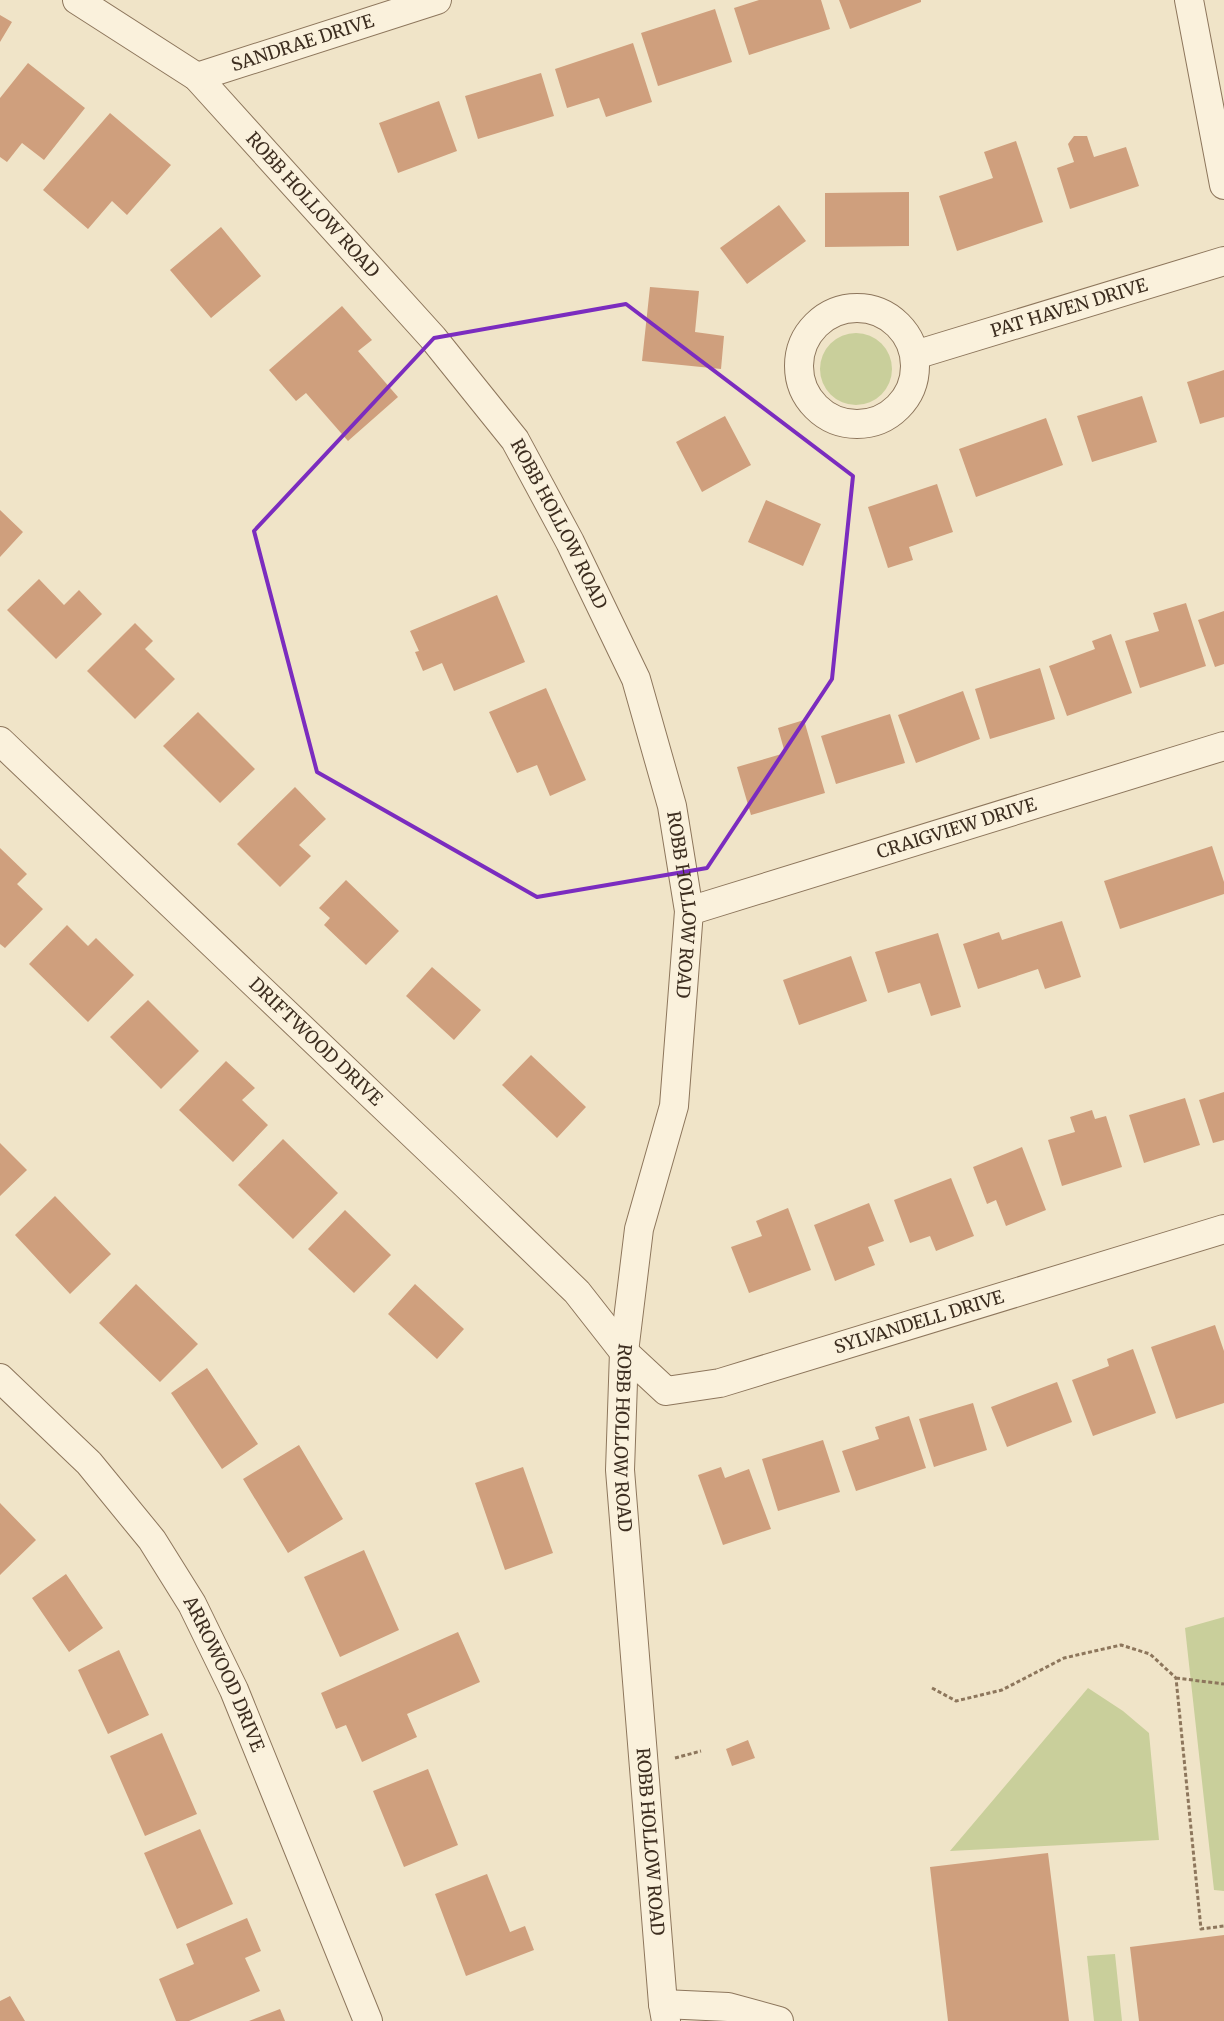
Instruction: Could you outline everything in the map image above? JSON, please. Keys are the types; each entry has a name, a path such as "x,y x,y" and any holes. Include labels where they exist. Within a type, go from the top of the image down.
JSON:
{"street":[{"name":"ROBB HOLLOW ROAD","path":"77,0 197,77 433,338 515,440 570,542 636,679 672,806 689,911 674,1106 639,1229 624,1352 620,1470 665,2012"},
{"name":"SANDRAE DRIVE","path":"197,77 437,0"},
{"path":"1189,0 1224,185"},
{"name":"PAT HAVEN DRIVE","path":"915,355 1224,261"},
{"path":"847,308 875,309 900,325 908,336 915,355 914,382 899,408 874,422 846,424 820,413 804,392 798,366 804,340 821,319 847,308"},
{"name":"DRIFTWOOD DRIVE","path":"0,741 577,1292 624,1352"},
{"name":"CRAIGVIEW DRIVE","path":"689,911 1224,746"},
{"name":"SYLVANDELL DRIVE","path":"624,1352 666,1391 720,1383 1224,1229"},
{"name":"ARROWOOD DRIVE","path":"0,1378 89,1463 152,1540 192,1604 234,1690 368,2021"},
{"path":"665,2012 728,2007 780,2021"}],"path":[{"path":"932,1688 956,1701 1002,1690 1064,1658 1121,1645 1150,1654 1176,1678 1224,1684"},
{"path":"1176,1678 1201,1929 1224,1926"},
{"path":"674,1759 701,1751"}],"highlighted area":[{"path":"626,304 853,476 832,679 707,868 537,897 317,772 254,531 434,338"}],"green space":[{"path":"856,333 876,339 886,349 892,369 886,389 876,399 856,405 836,399 826,389 820,369 826,349 836,339"},
{"path":"1224,1617 1224,1891 1214,1890 1185,1628"},
{"path":"1088,1688 1123,1711 1149,1733 1159,1840 950,1851"},
{"path":"1115,1954 1122,2021 1094,2021 1087,1956"}],"building":[{"path":"759,0 821,0 830,29 749,55 734,8"},
{"path":"839,0 921,0 921,2 850,29"},
{"path":"715,9 732,62 658,86 641,33"},
{"path":"0,15 12,22 0,42"},
{"path":"633,43 652,102 606,117 599,98 567,108 555,69"},
{"path":"28,63 85,108 44,160 22,143 7,162 0,157 0,98"},
{"path":"541,73 554,116 478,139 465,96"},
{"path":"439,101 457,151 398,173 379,123"},
{"path":"110,113 171,165 127,215 112,201 88,229 43,190"},
{"path":"1074,136 1087,136 1094,157 1126,147 1139,186 1070,209 1057,168 1074,162 1068,144"},
{"path":"1016,141 1043,222 957,251 939,196 993,178 984,152"},
{"path":"909,192 909,246 825,247 825,193"},
{"path":"779,205 806,241 747,284 720,248"},
{"path":"221,227 261,276 211,318 170,270"},
{"path":"650,287 699,291 695,332 724,336 721,369 642,361"},
{"path":"342,306 372,340 358,351 398,397 348,441 306,393 296,401 269,370"},
{"path":"1224,370 1224,417 1200,424 1187,382"},
{"path":"1142,396 1157,442 1092,462 1077,416"},
{"path":"725,416 751,465 702,492 676,442"},
{"path":"1046,418 1063,465 976,497 959,449"},
{"path":"937,484 953,532 909,547 913,560 888,568 868,507"},
{"path":"766,500 821,524 803,566 748,542"},
{"path":"0,510 23,532 0,557"},
{"path":"39,579 64,605 79,590 102,614 56,659 7,610"},
{"path":"497,595 525,662 454,691 442,663 423,671 415,652 419,651 410,631"},
{"path":"1186,603 1206,666 1140,688 1125,641 1159,631 1153,613"},
{"path":"1224,611 1224,664 1215,667 1198,620"},
{"path":"135,623 153,641 145,649 175,679 135,719 87,671"},
{"path":"1111,634 1132,693 1067,716 1049,666 1095,649 1092,641"},
{"path":"1040,668 1055,719 990,739 975,689"},
{"path":"546,688 586,780 550,796 537,765 517,773 489,712"},
{"path":"963,691 980,739 916,763 898,715"},
{"path":"198,712 255,769 220,803 163,746"},
{"path":"890,714 905,763 836,784 821,736"},
{"path":"804,720 825,793 751,815 737,767 785,753 778,728"},
{"path":"295,787 326,819 299,845 311,856 280,887 237,844"},
{"path":"1212,846 1224,882 1224,894 1120,929 1104,881"},
{"path":"0,848 27,874 17,884 43,909 5,948 0,944"},
{"path":"346,880 399,931 366,965 324,925 330,918 319,908"},
{"path":"1062,921 1081,977 1045,989 1038,969 978,989 963,944 999,932 1002,940"},
{"path":"67,925 88,946 96,938 134,975 88,1022 29,964"},
{"path":"938,933 961,1007 931,1016 920,983 888,993 875,952"},
{"path":"851,956 867,1001 799,1025 783,980"},
{"path":"432,967 481,1010 454,1040 406,996"},
{"path":"148,1000 199,1051 161,1089 110,1037"},
{"path":"531,1055 586,1107 557,1138 502,1085"},
{"path":"226,1061 255,1088 242,1100 268,1125 233,1162 179,1110"},
{"path":"1224,1092 1224,1140 1213,1143 1199,1100"},
{"path":"1185,1098 1200,1145 1144,1163 1129,1115"},
{"path":"1092,1110 1095,1119 1106,1116 1122,1167 1062,1186 1048,1140 1075,1132 1070,1117"},
{"path":"283,1139 338,1193 293,1239 238,1185"},
{"path":"0,1143 27,1170 0,1196"},
{"path":"1022,1147 1046,1210 1006,1226 996,1200 987,1204 973,1167"},
{"path":"951,1178 974,1236 936,1251 930,1236 910,1243 894,1200"},
{"path":"55,1196 111,1254 70,1294 15,1235"},
{"path":"869,1203 884,1241 868,1247 875,1265 835,1281 814,1225"},
{"path":"788,1208 811,1270 749,1293 731,1247 762,1236 756,1221"},
{"path":"345,1210 391,1255 354,1293 308,1249"},
{"path":"136,1284 198,1344 160,1382 99,1323"},
{"path":"415,1284 464,1329 437,1359 388,1314"},
{"path":"1215,1325 1224,1351 1224,1403 1176,1419 1151,1347"},
{"path":"1133,1349 1156,1413 1093,1436 1072,1380 1109,1366 1107,1359"},
{"path":"207,1368 258,1444 222,1469 171,1393"},
{"path":"1057,1382 1072,1422 1007,1447 991,1407"},
{"path":"973,1403 987,1450 934,1467 919,1419"},
{"path":"909,1416 926,1468 856,1491 842,1451 879,1439 875,1427"},
{"path":"823,1440 840,1492 778,1511 762,1459"},
{"path":"299,1445 343,1519 288,1553 243,1479"},
{"path":"523,1467 553,1553 505,1570 475,1483"},
{"path":"721,1467 725,1478 749,1469 771,1529 723,1545 698,1475"},
{"path":"0,1503 36,1540 0,1575"},
{"path":"364,1550 399,1630 340,1657 304,1577"},
{"path":"66,1574 103,1628 69,1652 32,1598"},
{"path":"458,1632 480,1682 407,1714 417,1737 362,1762 346,1725 336,1729 321,1693"},
{"path":"119,1650 149,1715 108,1734 78,1670"},
{"path":"162,1733 197,1814 145,1836 110,1756"},
{"path":"748,1740 755,1758 732,1766 726,1749"},
{"path":"428,1769 458,1845 404,1867 373,1791"},
{"path":"200,1829 233,1904 177,1929 144,1853"},
{"path":"1048,1853 1069,2021 948,2021 930,1867"},
{"path":"487,1874 510,1932 525,1926 534,1950 466,1976 435,1894"},
{"path":"247,1918 261,1951 245,1958 260,1991 189,2021 176,2021 159,1979 194,1964 186,1944"},
{"path":"1224,1935 1224,2021 1139,2021 1130,1947"},
{"path":"10,1996 25,2021 0,2021 0,2001"},
{"path":"280,2009 285,2021 249,2021"}]}
